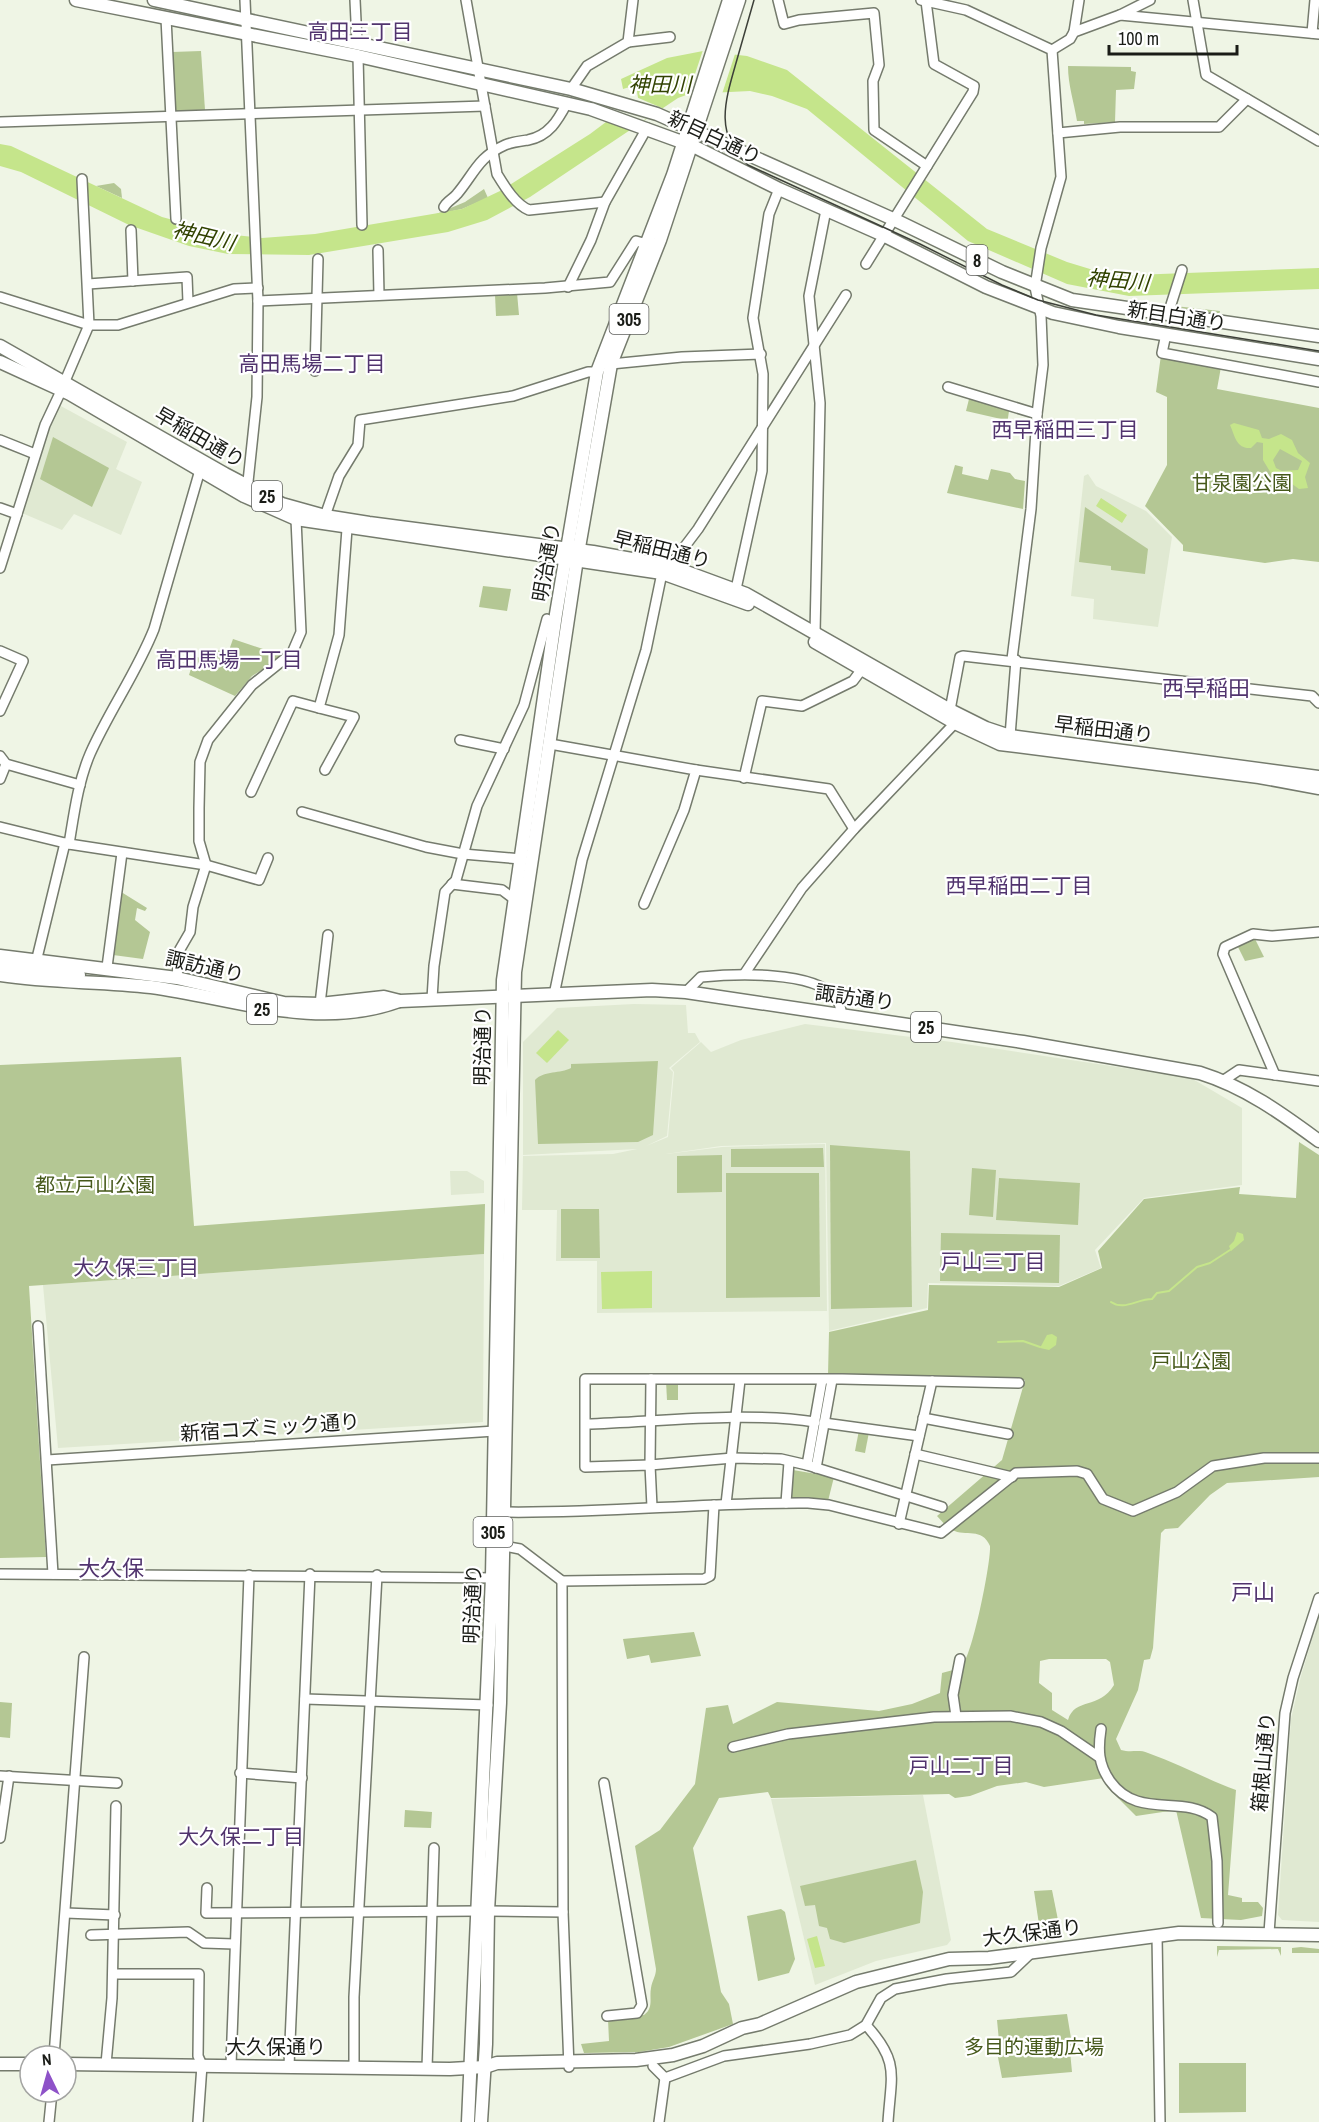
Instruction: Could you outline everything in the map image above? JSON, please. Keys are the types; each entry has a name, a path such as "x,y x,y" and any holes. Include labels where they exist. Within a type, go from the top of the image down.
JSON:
{"main road":[{"name":"新目白通り","path":"76,0 358,56 567,103 644,126 688,144 779,189 883,235 986,287 1040,309 1080,320 1319,359"},
{"name":"新目白通り","path":"158,0 571,90 657,114 1036,281 1072,300 1319,336"},
{"name":"明治通り","path":"719,50 729,0"},
{"name":"明治通り","path":"481,2122 485,2067 483,1911 488,1705 498,1577 504,1546 499,1512 495,1431 508,996 514,899 572,554 611,364 719,50 739,0"},
{"name":"明治通り","path":"468,2122 500,1703 498,1577 508,996 550,744 572,554 597,372 652,246"},
{"name":"早稲田通り","path":"0,346 200,470 282,504 325,516 666,570 736,589 950,710 986,728 1010,736 1319,777"},
{"name":"早稲田通り","path":"0,362 63,386 296,519 347,528 572,554"},
{"name":"早稲田通り","path":"666,570 746,603 955,723 1012,747 1259,777 1319,788"},
{"name":"諏訪通り","path":"0,956 36,962 128,970 290,1013 321,1014 386,1006 400,1001 432,999 652,990 686,992 1134,1060 1200,1073 1224,1080 1265,1102 1319,1141"},
{"name":"25","path":"0,966 73,974 124,985"},
{"name":"25","path":"73,974 128,970"},
{"name":"諏訪通り","path":"0,975 32,980 124,985 178,983 268,1000 321,1004 384,997 400,1001"},
{"name":"大久保通り","path":"78,2064 485,2067 496,2070 636,2060 673,2055 703,2046 856,1982 888,1972 950,1959 1031,1953 1192,1932 1319,1935"},
{"name":"大久保通り","path":"569,2064 653,2066 709,2052 750,2033 760,2024"},
{"path":"0,2064 18,2064"}],"street":[{"path":"245,0 258,288 257,397 246,491"},
{"path":"355,0 357,42"},
{"path":"466,0 481,70 497,174 506,188 519,204 529,210 605,202"},
{"path":"628,42 633,0"},
{"path":"778,0 784,24 799,20 874,13 879,65 873,81 874,130 924,170"},
{"path":"1052,50 1070,39 1074,32 1079,0"},
{"path":"1074,32 1120,15 1150,0"},
{"path":"1193,0 1206,75 1319,141"},
{"path":"1120,15 1315,33 1315,0"},
{"path":"866,264 970,98 974,86 934,64 924,1 966,10 1052,50"},
{"path":"166,18 176,219"},
{"path":"571,90 587,66 628,42 670,37"},
{"path":"1010,736 1014,660 1031,509 1037,414 1043,365 1036,281 1041,249 1062,177 1052,50"},
{"path":"358,56 362,225"},
{"path":"1058,133 1120,127 1219,127 1247,99"},
{"path":"444,207 457,195 473,169 494,151 507,144 545,134 554,125 567,103"},
{"path":"0,122 485,106"},
{"path":"568,287 591,240 605,202 644,126"},
{"path":"0,568 34,454 89,325 82,179"},
{"path":"736,589 762,471 761,354 753,318 769,214 779,189"},
{"path":"815,633 820,403 809,296 826,210"},
{"path":"131,230 133,281"},
{"path":"258,301 568,287 610,282 636,241 652,246"},
{"path":"378,250 379,295"},
{"path":"315,371 318,260"},
{"path":"1168,314 1182,271"},
{"path":"88,284 187,277 188,302"},
{"path":"0,297 89,325 118,325 234,289 258,288"},
{"path":"554,995 582,860 646,650 666,570 698,529 846,295"},
{"path":"1166,334 1162,352 1319,382"},
{"path":"611,364 682,357 761,354"},
{"path":"325,516 336,482 358,445 360,420 513,396 588,372 597,372"},
{"path":"948,387 1037,414"},
{"path":"0,440 34,454"},
{"path":"36,962 80,785 96,741 123,687 146,651 200,470"},
{"path":"0,508 17,514"},
{"path":"178,983 178,957 190,932 193,907 206,865 200,841 200,762 208,740 252,685 292,653 301,632 296,519"},
{"path":"320,708 339,634 347,528"},
{"path":"432,999 434,966 445,892 456,880 477,806 524,705 547,619"},
{"path":"0,651 23,661 0,711"},
{"path":"950,710 960,657 1014,660 1316,699"},
{"path":"744,778 762,701 801,706 853,681 862,669"},
{"path":"251,792 293,701 354,717 325,770"},
{"path":"745,973 802,888 854,829 955,723"},
{"path":"460,741 504,748"},
{"path":"550,744 744,778 829,789 854,829"},
{"path":"0,756 6,764 80,785"},
{"path":"0,779 6,764"},
{"path":"644,904 684,810 696,770"},
{"path":"302,812 426,847 463,854 521,859"},
{"path":"0,827 67,844 206,865 259,880 268,858"},
{"path":"107,968 122,853"},
{"path":"452,884 502,890 514,899"},
{"path":"1275,1075 1223,954 1225,947 1253,934 1272,936 1319,932"},
{"path":"321,1004 328,935"},
{"path":"686,992 701,977 745,973 789,978 824,989 836,998 843,1016"},
{"path":"1224,1080 1239,1070 1319,1081"},
{"path":"38,1326 48,1460 53,1574"},
{"path":"942,1507 811,1466 781,1459 733,1458 650,1465 585,1467 585,1379 1019,1383"},
{"path":"651,1379 652,1507"},
{"path":"726,1504 740,1380"},
{"path":"811,1466 827,1380"},
{"path":"899,1524 932,1381"},
{"path":"923,1418 1008,1434"},
{"path":"586,1424 793,1419 919,1436"},
{"name":"新宿コズミック通り","path":"48,1460 495,1431"},
{"path":"915,1454 1012,1476"},
{"path":"499,1512 562,1513 726,1504 829,1505 941,1533 1012,1476 1024,1472 1077,1471 1087,1474 1103,1499 1133,1511 1177,1492 1213,1466 1264,1458 1319,1458"},
{"path":"786,1503 789,1462"},
{"path":"504,1546 520,1549 562,1581 704,1579 710,1576 714,1505"},
{"path":"0,1574 310,1574 498,1577"},
{"path":"289,2066 310,1574"},
{"path":"231,2065 249,1575"},
{"path":"354,2066 358,1913 372,1700 377,1575"},
{"path":"562,1581 563,1912 569,2064"},
{"name":"箱根山通り","path":"1269,1933 1285,1713 1293,1678 1319,1598"},
{"path":"55,2044 84,1657"},
{"path":"956,1716 953,1695 960,1659"},
{"path":"305,1699 488,1705"},
{"path":"733,1747 788,1734 956,1716 968,1719 1010,1716 1041,1722 1077,1740 1099,1757"},
{"path":"1101,1729 1099,1757 1103,1772 1114,1786 1131,1800 1195,1810 1212,1817 1217,1861 1218,1923"},
{"path":"240,1773 302,1778"},
{"path":"0,1838 4,1776 117,1783"},
{"path":"604,1783 642,2005 637,2013 607,2016"},
{"path":"106,2064 113,1974 116,1806"},
{"path":"427,2068 430,1913 434,1848"},
{"path":"207,1888 206,1914 563,1912"},
{"path":"66,1913 115,1915"},
{"path":"91,1935 188,1932 204,1943 234,1944"},
{"path":"1157,1935 1160,2122"},
{"path":"665,2078 724,2056 831,2041 850,2035 866,2025 881,1998 895,1989 947,1979 1011,1972 1031,1953"},
{"path":"113,1974 199,1974 198,2056 202,2065 198,2122"},
{"path":"866,2025 882,2042 891,2062 888,2122"},
{"path":"653,2066 665,2078"},
{"path":"659,2122 665,2078"},
{"path":"49,2122 51,2104"}],"shaded area":[{"path":"59,405 127,442 116,469 142,482 121,535 74,514 62,530 22,513 48,429"},
{"path":"1088,474 1096,486 1146,511 1172,537 1158,627 1093,619 1094,599 1071,596 1084,476"},
{"path":"634,1004 686,1005 688,1033 695,1033 700,1042 669,1068 673,1072 667,1136 646,1146 668,1137 674,1072 671,1068 701,1042 711,1052 741,1040 805,1024 952,1042 1191,1078 1242,1108 1242,1185 1144,1198 1095,1250 1101,1268 1059,1286 928,1283 927,1308 829,1331 826,1143 721,1146 666,1154 722,1147 825,1144 827,1311 597,1313 597,1261 556,1261 557,1210 522,1210 523,1156 613,1154 637,1149 523,1155 523,1042 557,1008"},
{"path":"450,1171 467,1171 484,1181 484,1193 451,1195"},
{"path":"484,1254 483,1422 58,1448 43,1285"},
{"path":"1319,1617 1319,1922 1282,1920 1278,1915 1291,1719"},
{"path":"923,1795 951,1940 947,1945 876,1961 815,1985 771,1799"}],"green space":[{"path":"201,51 205,110 174,112 172,52"},
{"path":"1068,66 1131,67 1131,71 1136,72 1134,89 1116,90 1115,122 1084,124 1084,121 1077,121"},
{"path":"114,183 121,189 122,198 96,186"},
{"path":"484,189 488,198 462,209 434,215 465,202"},
{"path":"517,293 519,315 496,316 495,295"},
{"path":"1175,306 1220,311 1218,319 1177,310"},
{"name":"甘泉園公園","path":"1161,355 1221,367 1217,389 1319,408 1319,562 1293,559 1265,563 1183,551 1183,545 1145,506 1167,465 1167,397 1156,392"},
{"path":"969,399 1009,411 1007,425 1001,419 966,411"},
{"path":"53,437 109,468 92,507 40,479"},
{"path":"955,465 963,467 962,474 988,480 991,469 1010,473 1015,479 1025,481 1023,509 947,493"},
{"path":"1085,507 1148,549 1145,574 1111,570 1111,566 1079,562"},
{"path":"483,586 511,589 507,611 479,607"},
{"path":"233,639 284,656 252,676 235,696 189,675 195,656 207,661 213,649 228,653"},
{"path":"118,890 147,908 145,911 137,908 135,920 150,932 143,959 113,955"},
{"path":"1253,935 1264,957 1245,961 1236,943"},
{"name":"都立戸山公園","path":"181,1057 194,1226 485,1204 484,1254 29,1286 46,1557 0,1558 0,1065"},
{"path":"658,1061 653,1135 638,1142 538,1144 535,1080 539,1077 567,1070 571,1068 571,1064"},
{"name":"戸山公園","path":"1299,1142 1319,1155 1319,1477 1227,1483 1210,1495 1178,1528 1165,1529 1161,1533 1153,1648 1150,1659 1144,1660 1138,1690 1116,1739 1121,1750 1148,1753 1236,1790 1228,1895 1242,1898 1242,1902 1258,1902 1263,1908 1262,1916 1241,1920 1201,1918 1176,1810 1136,1816 1107,1787 1104,1778 1044,1787 1026,1782 997,1786 970,1796 955,1798 949,1794 771,1798 768,1792 719,1798 693,1848 721,1992 729,2004 733,2024 669,2047 639,2052 584,2053 581,2044 609,2041 608,2019 644,2015 649,2009 656,1969 635,1846 660,1830 695,1784 706,1708 728,1705 733,1724 777,1702 879,1711 912,1704 940,1693 942,1673 959,1668 963,1664 972,1643 988,1570 990,1546 983,1536 950,1529 937,1516 1002,1460 1025,1380 828,1375 829,1332 928,1310 929,1285 1059,1287 1102,1268 1098,1251 1144,1199 1240,1187 1239,1194 1296,1198","holes":["1106,1659 1110,1662 1114,1685 1108,1693 1076,1708 1068,1720 1052,1710 1052,1693 1039,1683 1040,1661"]},
{"path":"830,1145 910,1151 912,1307 831,1309"},
{"path":"823,1148 824,1167 731,1167 731,1149"},
{"path":"722,1155 722,1192 677,1193 677,1156"},
{"path":"972,1168 996,1170 993,1217 969,1215"},
{"path":"726,1173 819,1173 820,1297 726,1298"},
{"path":"999,1178 1080,1183 1078,1225 996,1220"},
{"path":"561,1209 599,1209 600,1258 561,1258"},
{"path":"941,1233 1060,1235 1059,1283 940,1281"},
{"path":"666,1381 678,1381 678,1400 667,1400"},
{"path":"859,1430 869,1432 865,1453 855,1451"},
{"path":"793,1470 834,1477 828,1501 792,1498"},
{"path":"694,1632 701,1656 651,1663 649,1655 627,1659 623,1639"},
{"path":"0,1702 12,1703 10,1738 0,1737"},
{"path":"405,1810 432,1812 431,1828 404,1827"},
{"path":"916,1860 923,1892 920,1923 844,1943 830,1939 827,1928 819,1926 815,1905 805,1906 800,1886"},
{"path":"1052,1890 1061,1935 1041,1938 1034,1891"},
{"path":"781,1909 785,1912 795,1959 789,1973 758,1981 747,1916"},
{"path":"1217,1946 1281,1947 1281,1956 1278,1949 1219,1950 1217,1957"},
{"path":"1292,1948 1319,1949 1319,1953 1292,1953"},
{"name":"多目的運動広場","path":"1067,2014 1073,2050 1070,2051 1072,2072 1002,2078 995,2042 999,2041 997,2020"},
{"path":"1179,2063 1246,2063 1246,2112 1179,2113"}],"water":[{"name":"神田川","path":"703,51 747,56 787,70 987,229 1067,262 1090,269 1134,275 1319,268 1319,289 1129,296 1067,284 968,241 807,109 772,96 750,91 689,94 678,98 530,197 487,220 448,232 309,255 228,254 189,246 129,225 21,172 0,166 0,144 11,146 162,217 225,234 262,238 315,234 462,209 500,191 590,134 638,98 636,85 623,89 621,79 667,58"},
{"path":"1234,423 1259,430 1262,438 1269,439 1281,434 1292,440 1298,453 1310,463 1305,477 1308,488 1299,489 1288,481 1275,480 1263,460 1263,443 1257,442 1251,448 1242,446 1237,441 1230,425","holes":["1280,449 1302,461 1298,470 1282,471 1276,468 1273,460"]},
{"path":"1101,498 1127,515 1122,523 1096,506"},
{"path":"558,1030 569,1040 547,1063 536,1053"},
{"path":"1237,1232 1243,1234 1244,1240 1231,1251 1229,1246 1234,1241"},
{"path":"652,1271 652,1308 602,1309 601,1272"},
{"path":"1052,1334 1057,1337 1056,1345 1049,1350 1040,1348 1047,1335"},
{"path":"817,1936 825,1966 815,1968 807,1939"}],"pier":[{"path":"703,50 736,51 722,94 688,95"},
{"path":"636,97 662,108 631,129 603,121"}],"waterway":[{"path":"1111,1302 1126,1305 1152,1299 1157,1293 1169,1291 1197,1267 1210,1263 1230,1250"},
{"path":"998,1342 1023,1341 1040,1347"}],"tram line":[{"path":"754,0 728,91 725,117 730,142 737,154 748,165 1038,300 1096,315 1319,351"}],"district":[{"name":"高田三丁目","path":"360,31"},
{"name":"高田馬場二丁目","path":"312,363"},
{"name":"西早稲田三丁目","path":"1065,429"},
{"name":"高田馬場一丁目","path":"229,659"},
{"name":"西早稲田","path":"1206,688"},
{"name":"西早稲田二丁目","path":"1019,885"},
{"name":"戸山三丁目","path":"993,1261"},
{"name":"大久保三丁目","path":"136,1267"},
{"name":"大久保","path":"111,1568"},
{"name":"戸山","path":"1253,1592"},
{"name":"戸山二丁目","path":"961,1765"},
{"name":"大久保二丁目","path":"241,1836"}]}
